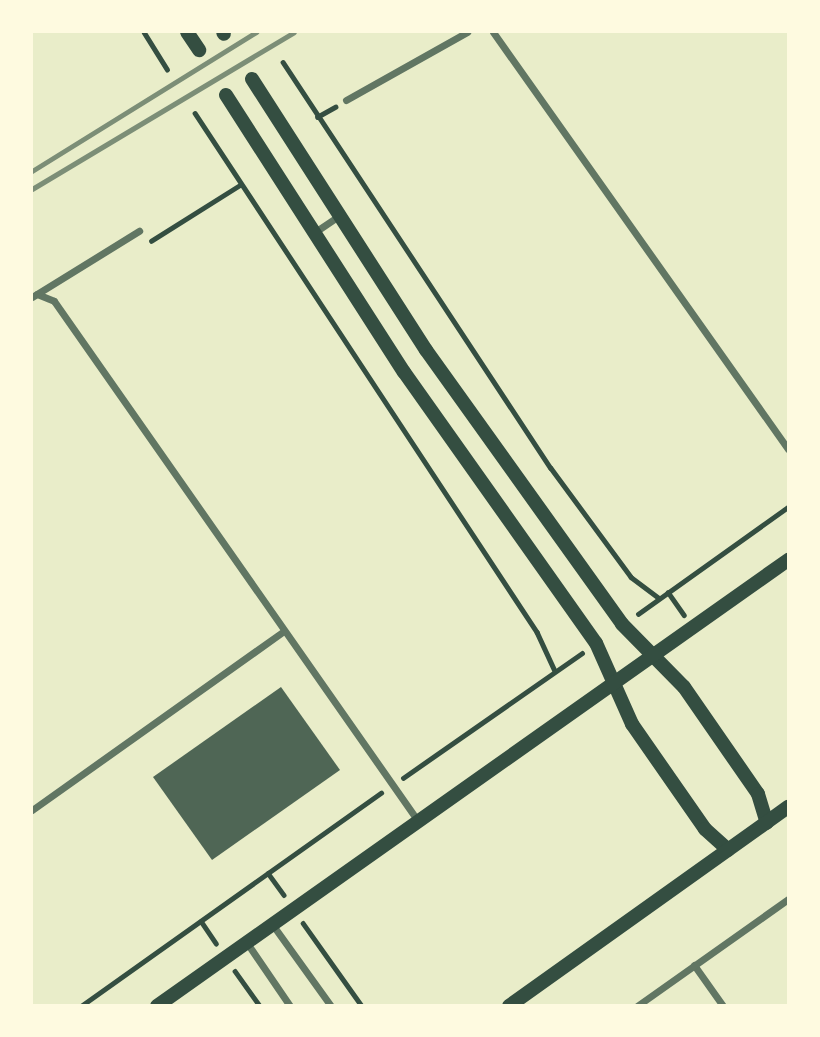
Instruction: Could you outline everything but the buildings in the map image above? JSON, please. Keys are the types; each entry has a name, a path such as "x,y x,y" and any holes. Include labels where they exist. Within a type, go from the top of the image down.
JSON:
{"main road":[{"path":"187,32 199,50"},
{"path":"252,79 337,217 426,350 650,657 684,687 758,793 767,823"},
{"path":"226,94 404,372 596,643 616,682 632,724 705,829 728,850"},
{"path":"157,1006 789,560"},
{"path":"509,1006 789,807"}],"street":[{"path":"346,100 467,32"},
{"path":"493,32 789,449"},
{"path":"315,232 337,217"},
{"path":"34,295 139,231"},
{"path":"34,295 54,301 418,821"},
{"path":"32,810 284,631"},
{"path":"637,1006 789,899"},
{"path":"272,924 331,1006"},
{"path":"247,942 290,1006"},
{"path":"694,965 723,1006"}],"path":[{"path":"144,32 167,69"},
{"path":"283,62 551,468 631,576 659,598 789,507"},
{"path":"81,1006 555,671 537,632 195,113"},
{"path":"268,873 362,1006"}],"railway":[{"path":"32,171 256,32"},
{"path":"32,189 294,32"}]}
